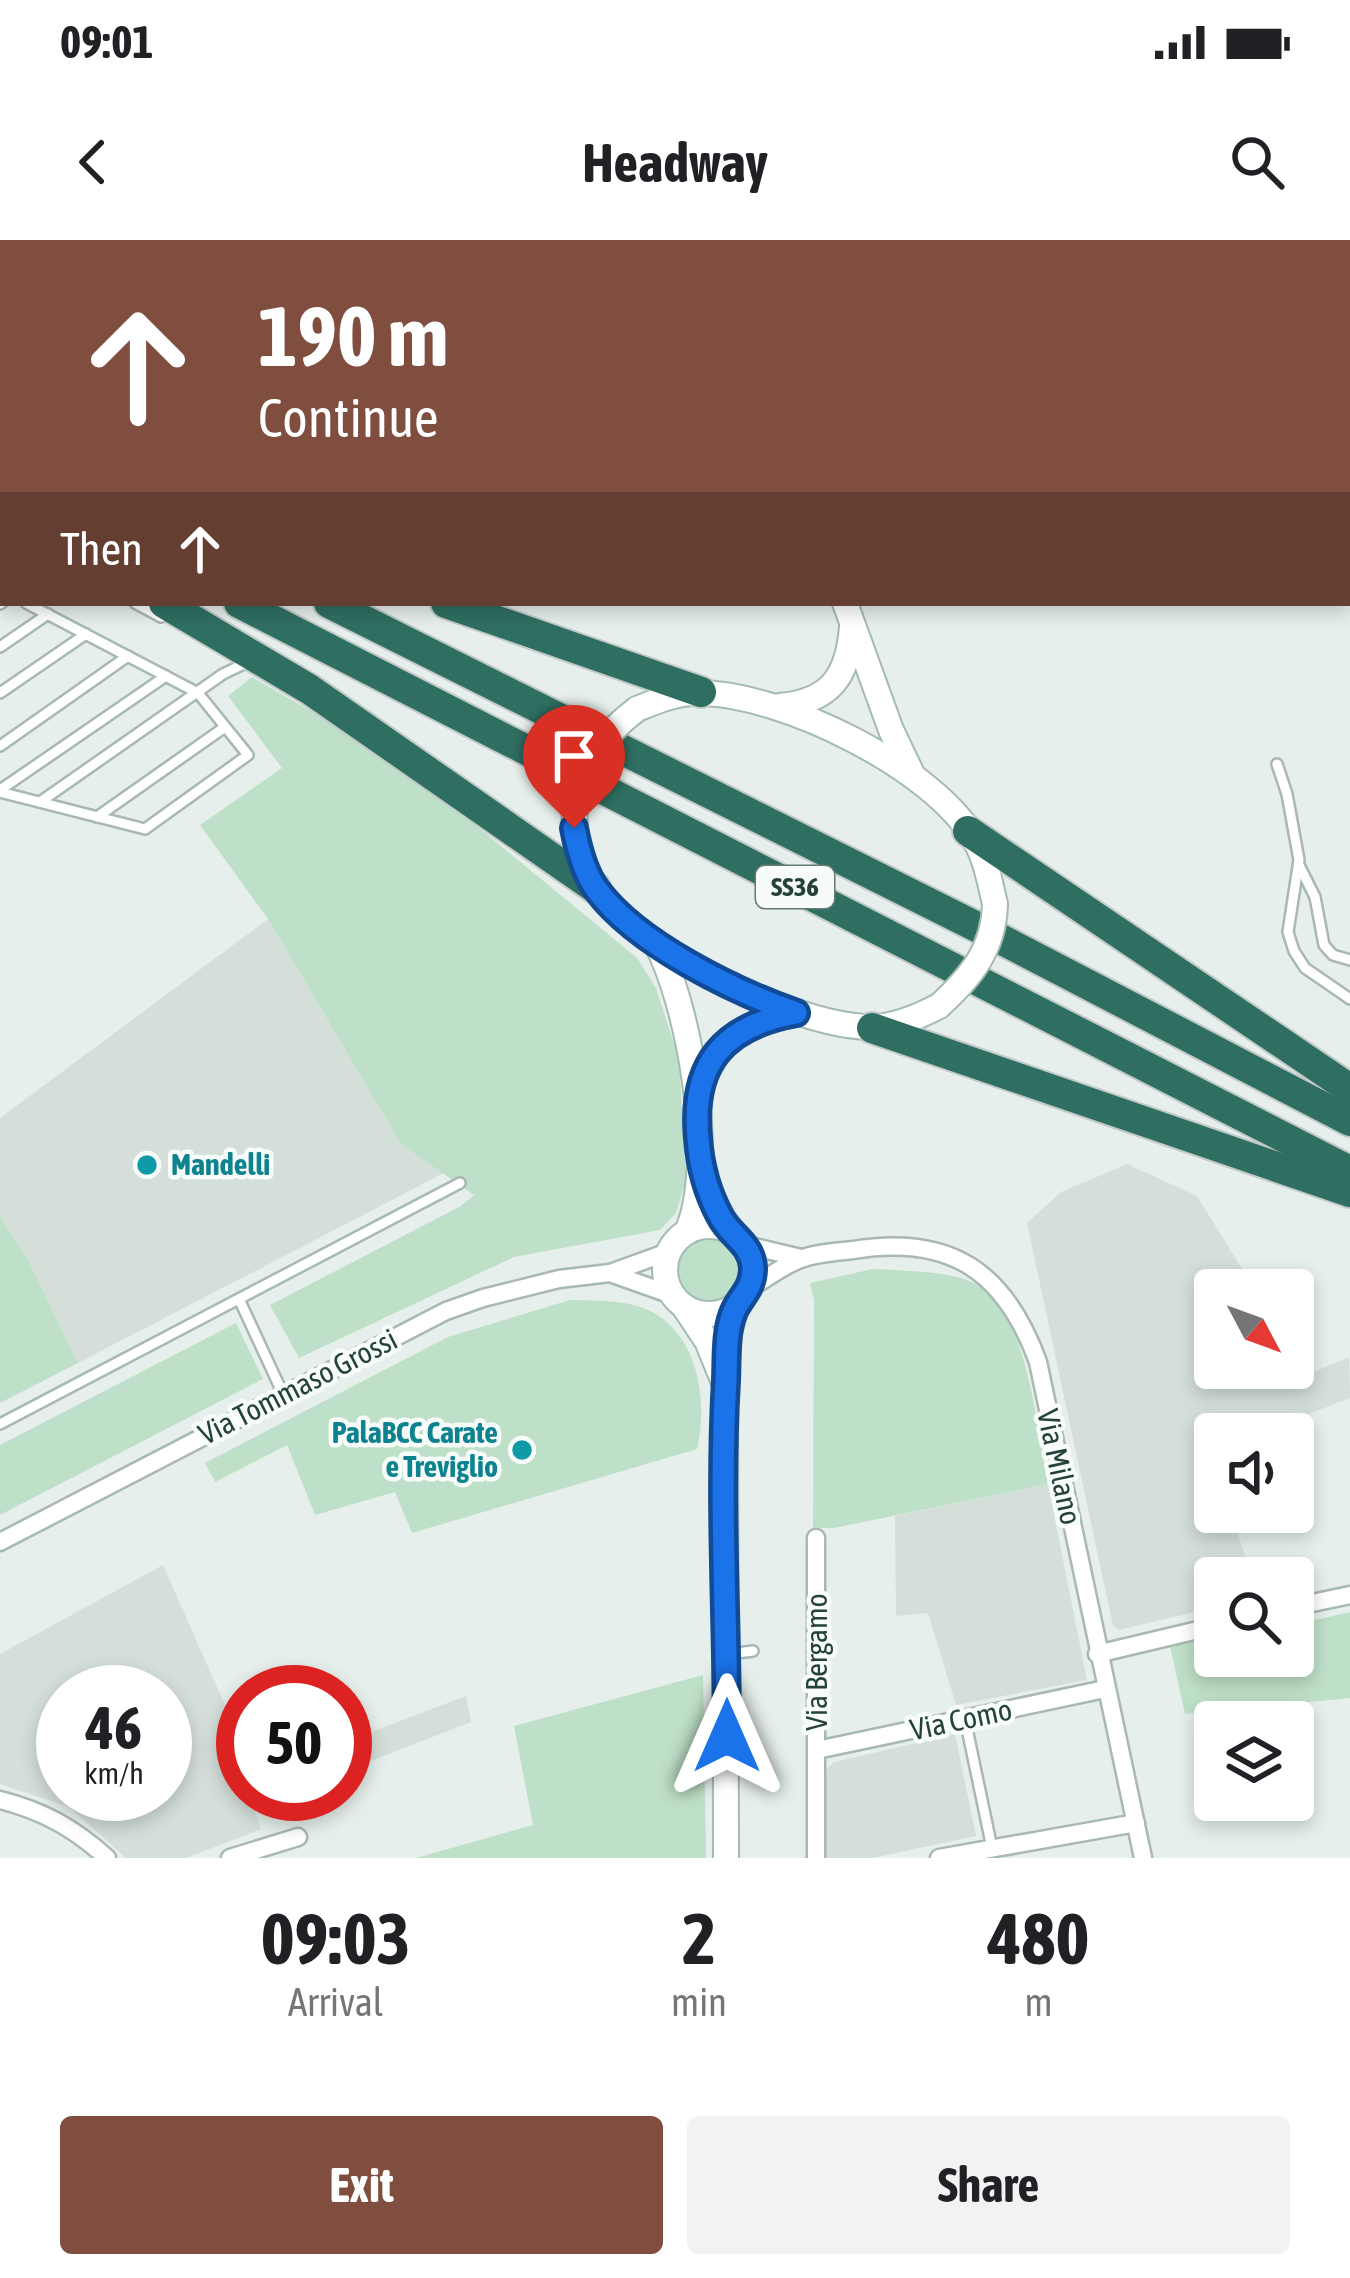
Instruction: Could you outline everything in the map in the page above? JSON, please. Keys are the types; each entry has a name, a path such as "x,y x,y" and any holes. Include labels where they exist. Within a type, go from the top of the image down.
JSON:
{"highway":[{"path":"169,606 266,662 595,888"},
{"name":"SS36","path":"245,606 1350,1171"},
{"name":"SS36","path":"335,606 987,932 1350,1120"},
{"path":"455,606 701,692"},
{"path":"968,831 1350,1089"},
{"path":"872,1028 1350,1192"}],"main road":[{"path":"770,706 808,701 831,686 846,666 849,611"},
{"path":"849,611 890,730 914,778"},
{"path":"701,692 770,706 847,736 914,778 976,842 995,904 995,926 976,969 939,1006 919,1017 872,1028 796,1013 726,984 655,940 595,888 577,844 574,812 582,773 605,738 637,709 672,696 701,692"},
{"path":"655,940 671,971 684,1016 700,1167 694,1212 687,1232 668,1252 664,1274 707,1341 725,1386"},
{"path":"695,1109 702,1079 720,1047 753,1024 796,1013"},
{"path":"700,1167 752,1259 729,1333 725,1386 726,1858"},
{"path":"687,1232 708,1226 738,1238"},
{"path":"678,1301 711,1315 743,1297"}],"street":[{"name":"Via Milano","path":"738,1238 802,1258"},
{"name":"Via Milano","path":"743,1297 802,1258 871,1247 921,1248 971,1267 998,1288 1023,1321 1037,1362 1143,1858"},
{"name":"Via Tommaso Grossi","path":"0,1542 446,1311 560,1279 610,1273 668,1252"},
{"name":"Via Tommaso Grossi","path":"610,1273 678,1301"},
{"name":"Via Bergamo","path":"816,1538 816,1858"},
{"path":"1314,1603 1350,1595"},
{"path":"1097,1654 1194,1631"},
{"name":"Via Como","path":"817,1750 1105,1689"},
{"path":"0,1800 30,1808 77,1831 107,1858"},
{"path":"939,1858 1136,1823"},
{"path":"230,1858 298,1837"}],"lane":[{"path":"0,791 145,829 248,755 198,693 32,606"},
{"path":"140,606 219,649 227,657 223,674"},
{"path":"0,646 48,614"},
{"path":"0,693 86,634"},
{"path":"0,746 128,656"},
{"path":"40,802 223,674 243,662 266,662"},
{"path":"0,791 166,676"},
{"path":"97,817 225,727"},
{"path":"1277,764 1291,809 1299,865 1288,932 1295,956 1350,999"},
{"path":"1299,865 1315,897 1324,945 1333,955 1350,960"},
{"path":"0,1424 460,1184"},
{"path":"239,1299 283,1394"},
{"path":"727,1654 753,1651"},
{"path":"965,1719 992,1848"}],"shaded area":[{"path":"268,919 401,1144 444,1173 78,1363 27,1258 0,1216 0,1118"},
{"path":"1127,1164 1197,1196 1242,1269 1194,1269 1194,1389 1314,1389 1314,1372 1349,1357 1350,1398 1311,1413 1194,1413 1194,1533 1237,1533 1246,1557 1194,1557 1194,1612 1119,1630 1113,1626 1027,1223 1061,1192"},
{"path":"1048,1484 1087,1680 956,1705 928,1613 896,1616 895,1516"},
{"path":"163,1565 216,1685 216,1821 258,1821 261,1829 186,1858 126,1858 85,1821 192,1821 192,1665 36,1665 36,1796 0,1784 0,1654"},
{"path":"466,1696 471,1722 372,1760 372,1732"},
{"path":"955,1734 976,1836 872,1858 826,1858 826,1770 834,1762"}],"green space":[{"path":"252,677 399,762 637,958 656,988 679,1059 686,1180 676,1213 660,1230 514,1257 299,1358 270,1305 474,1195 401,1144 268,919 200,825 282,768 228,696"},
{"path":"0,1216 27,1258 78,1363 0,1403"},
{"path":"709,1236 733,1246 743,1270 733,1294 709,1304 685,1294 675,1270 685,1246"},
{"path":"873,1269 961,1278 984,1289 999,1305 1029,1379 1048,1484 834,1528 813,1528 814,1300 810,1283"},
{"path":"570,1300 635,1305 654,1313 681,1338 700,1392 697,1449 412,1533 395,1492 315,1515 287,1445 215,1482 205,1463 448,1337"},
{"path":"236,1323 263,1379 0,1515 0,1445"},
{"path":"1350,1612 1350,1698 1194,1701 1194,1713 1185,1714 1170,1646 1194,1642 1194,1677 1314,1677 1314,1620"},
{"path":"703,1675 706,1858 416,1858 533,1825 514,1726"}],"place":[{"name":"Mandelli","path":"147,1165"},
{"name":"PalaBCC Carate e Treviglio","path":"522,1450"}],"route":[{"path":"574,828 595,888 621,914 701,970 796,1013 753,1024 720,1047 702,1079 695,1109 700,1167 720,1216 746,1245 753,1273 731,1321 725,1386 727,1736"}]}
